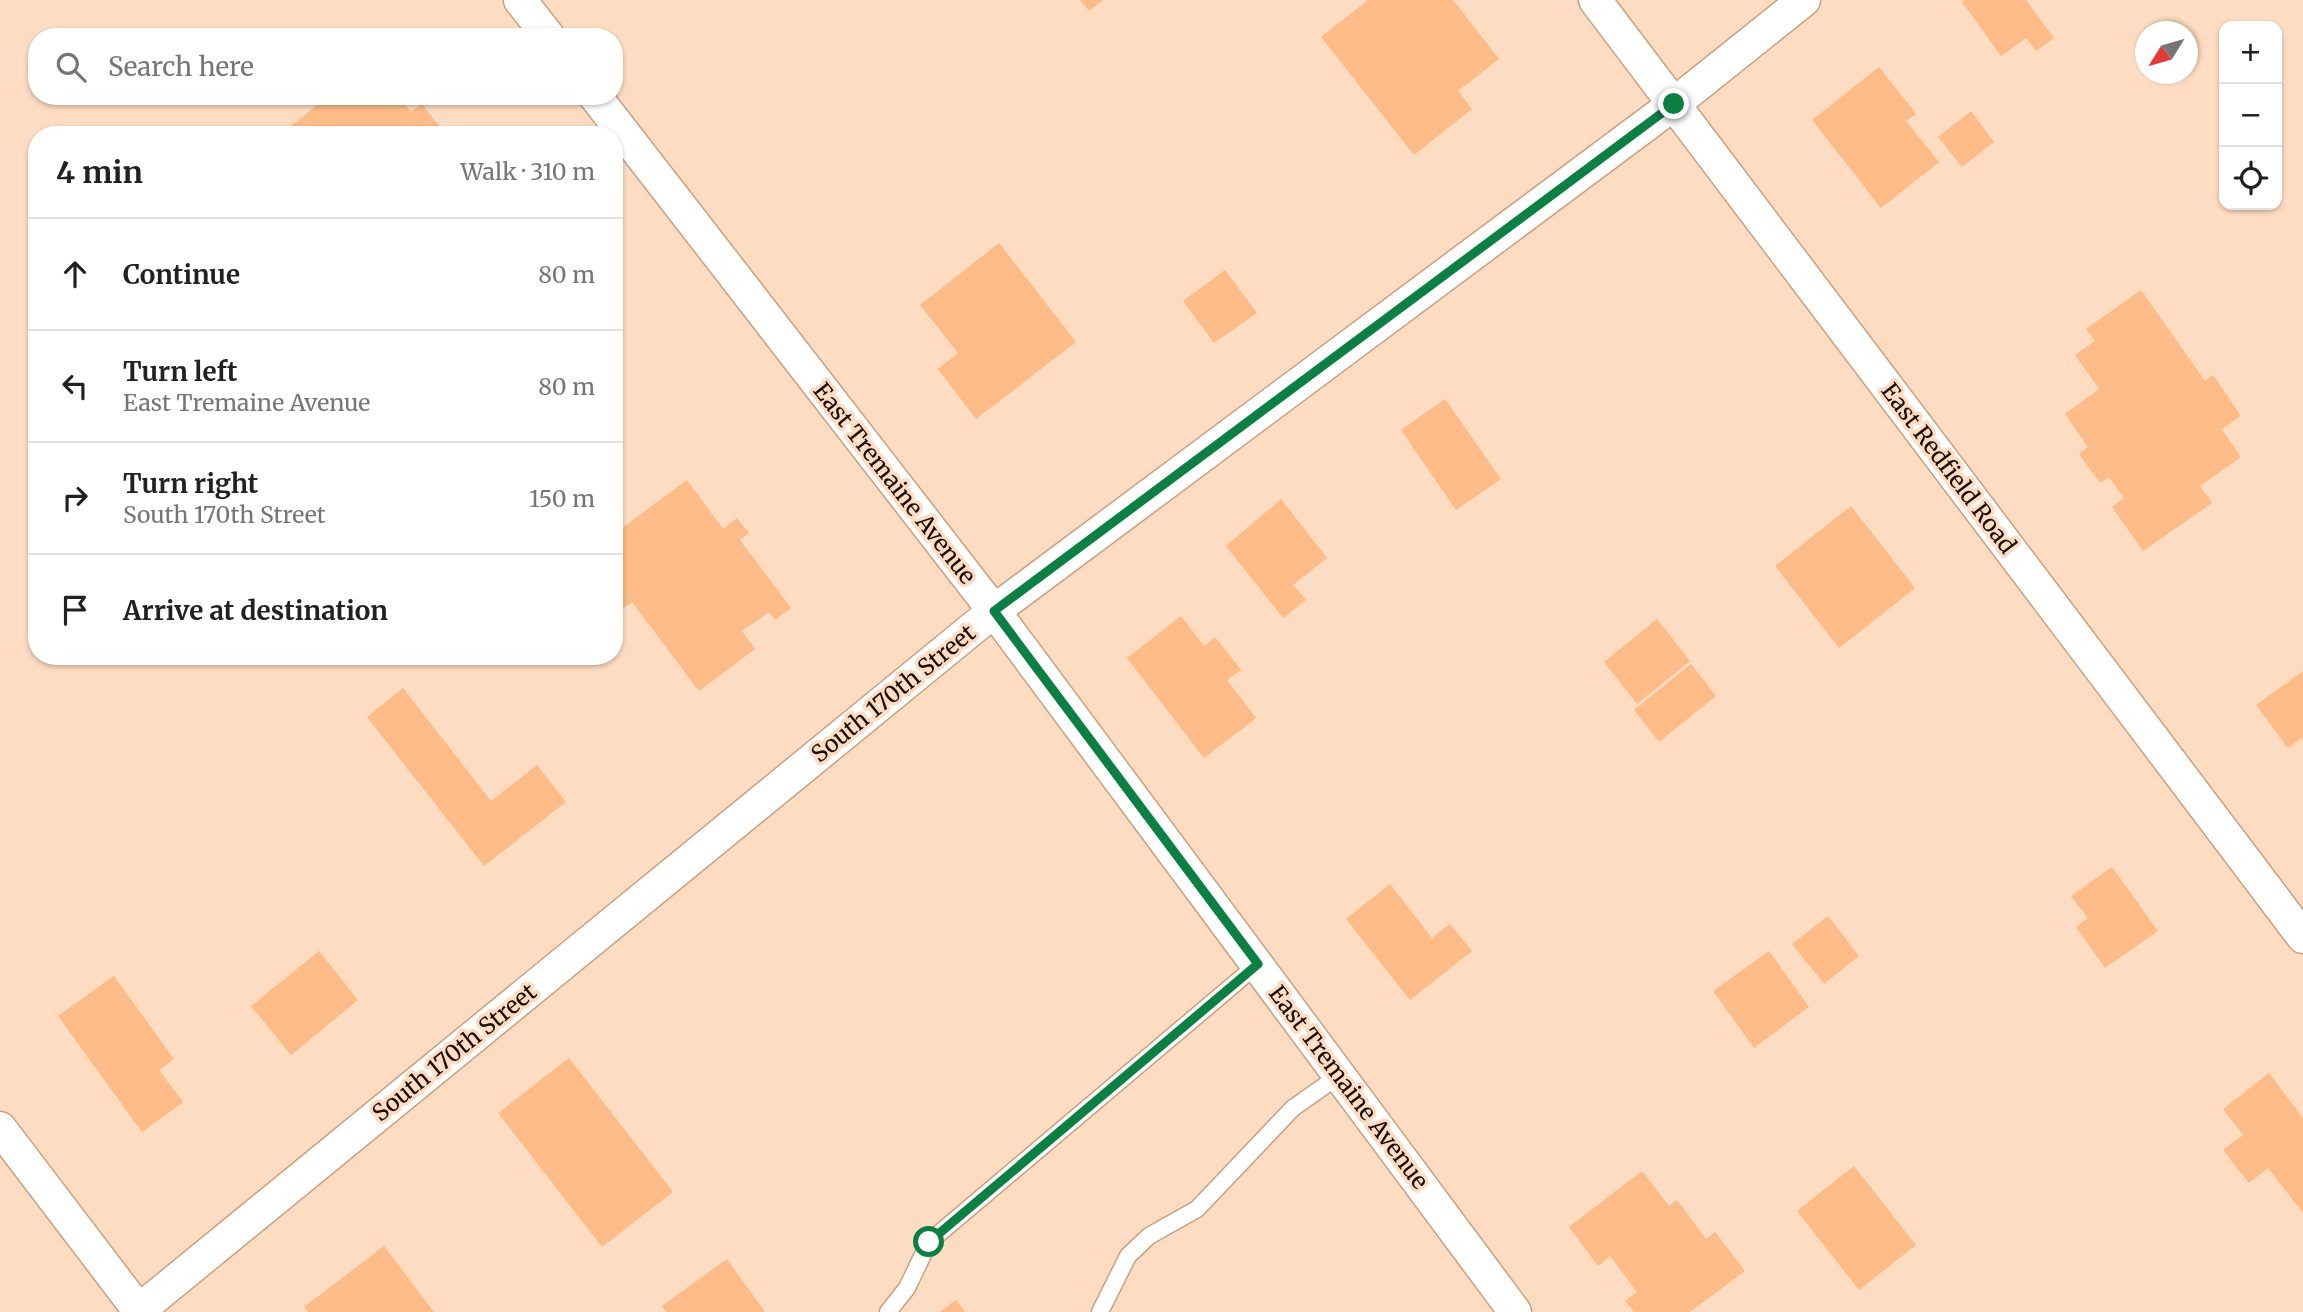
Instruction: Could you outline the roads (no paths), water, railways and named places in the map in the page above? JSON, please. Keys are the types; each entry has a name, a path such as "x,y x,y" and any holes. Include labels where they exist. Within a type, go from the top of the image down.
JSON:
{"street":[{"path":"520,0 542,28"},
{"name":"East Redfield Road","path":"1595,0 2303,937"},
{"name":"South 170th Street","path":"139,1312 994,611 1674,104 1804,0"},
{"name":"East Tremaine Avenue","path":"602,105 618,126"},
{"name":"East Tremaine Avenue","path":"623,132 994,611 1515,1312"},
{"path":"0,1128 139,1312"}],"lane":[{"path":"888,1312 907,1288 929,1242 1258,964"},
{"path":"1100,1312 1128,1256 1149,1236 1197,1209 1293,1108 1340,1074"}]}
